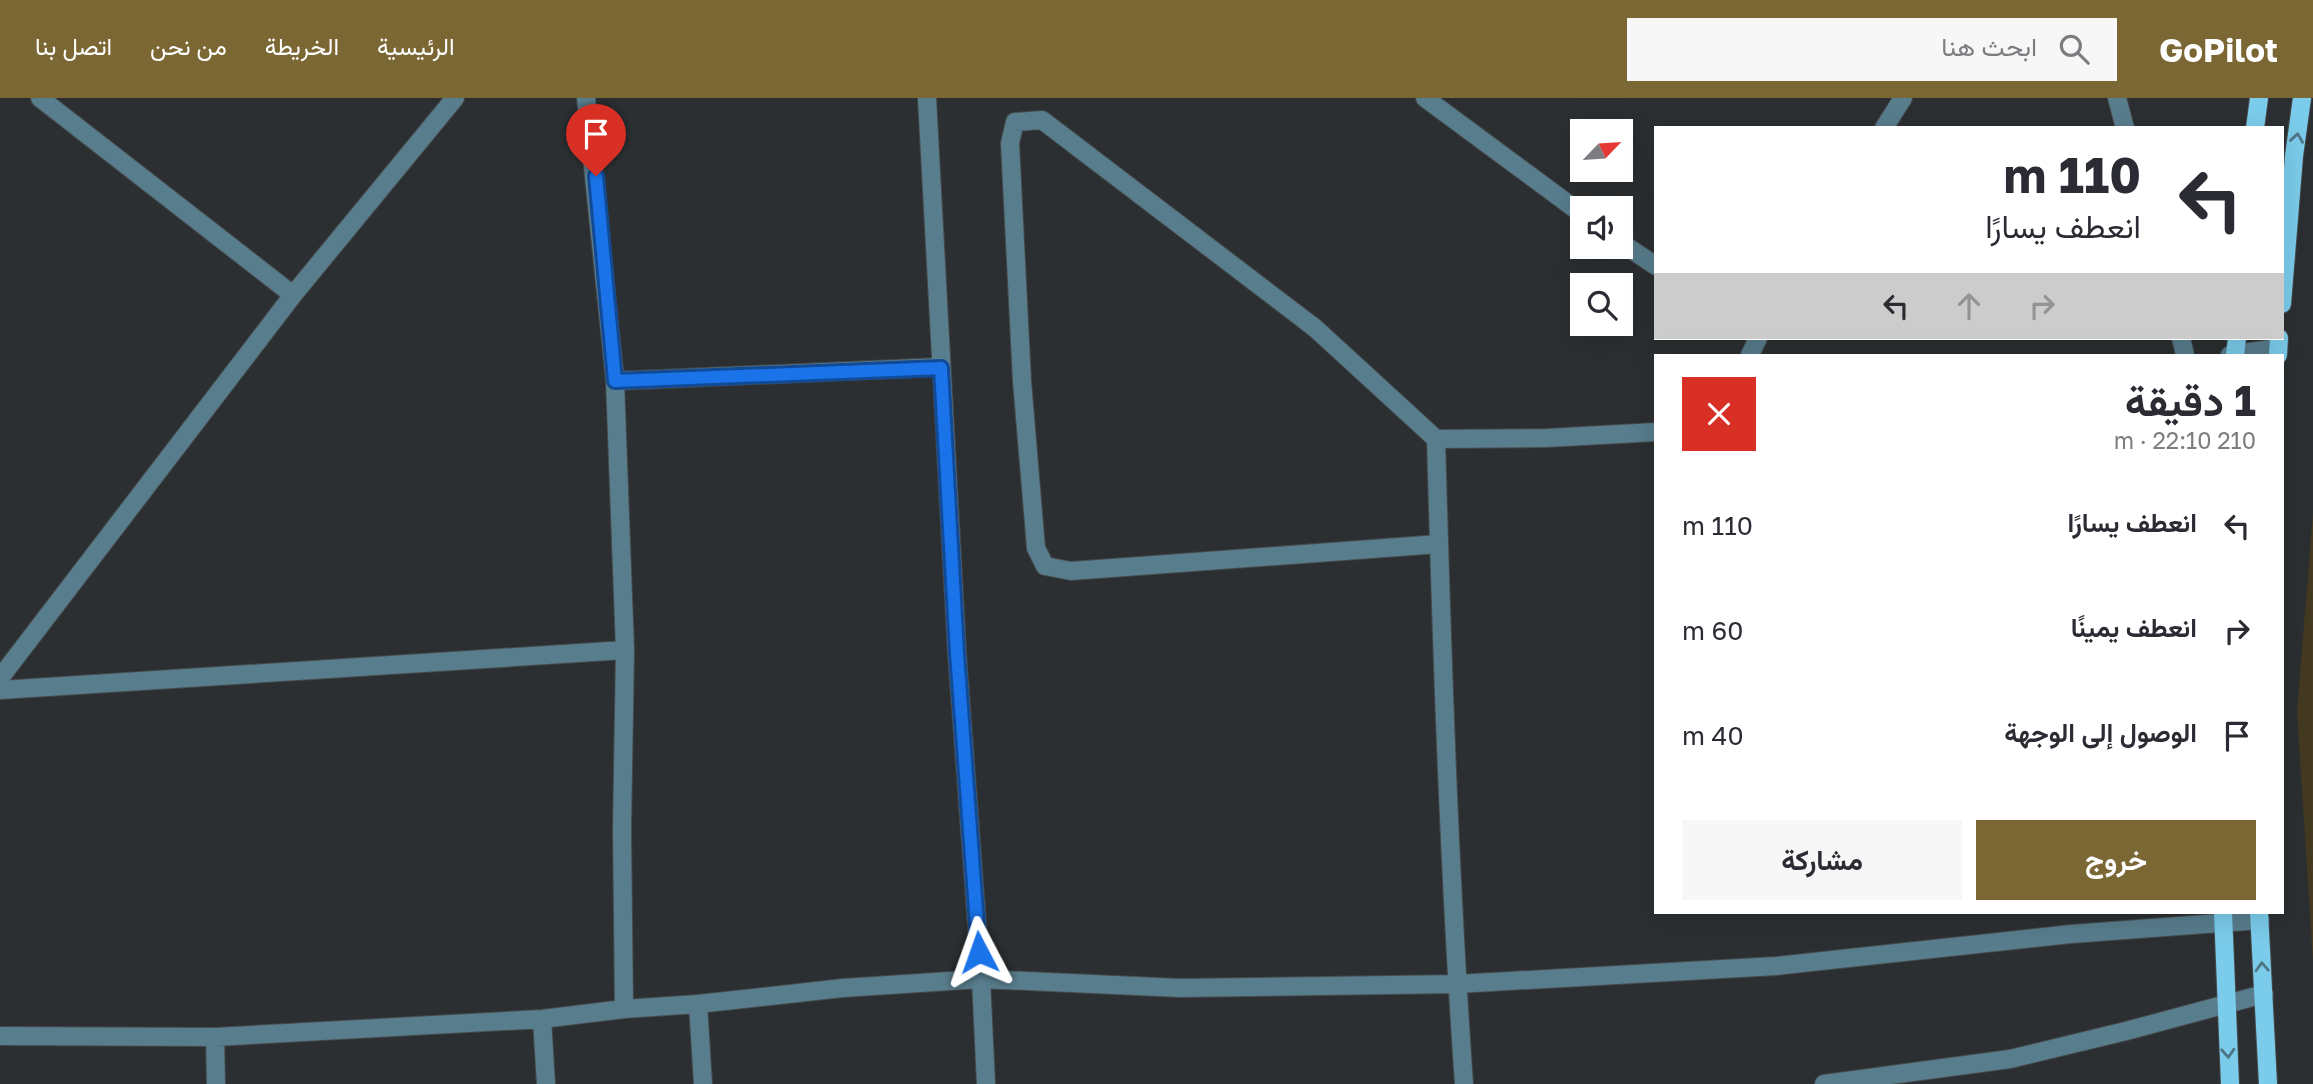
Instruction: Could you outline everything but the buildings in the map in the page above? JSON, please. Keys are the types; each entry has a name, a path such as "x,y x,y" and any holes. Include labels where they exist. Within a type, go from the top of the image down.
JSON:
{"main road":[{"path":"2255,126 2259,98"},
{"path":"2284,279 2294,156 2302,98"},
{"path":"2260,916 2268,1084"},
{"path":"2223,917 2230,1084"}],"street":[{"path":"40,98 293,295"},
{"path":"0,678 293,295 455,98"},
{"path":"586,98 615,381 625,650 622,829 624,1009"},
{"path":"927,98 958,666 986,1084"},
{"path":"1425,98 1570,205"},
{"path":"1885,126 1903,98"},
{"path":"2117,98 2124,126"},
{"path":"1438,544 1070,571 1045,566 1036,548 1022,381 1010,142 1015,122 1042,120 1315,328 1436,439 1547,438 1654,432"},
{"path":"1633,251 1654,265"},
{"path":"2240,354 2278,347"},
{"path":"615,381 941,368"},
{"path":"1436,439 1443,706 1464,1084"},
{"path":"0,690 625,650"},
{"path":"0,1036 215,1037 542,1019 843,988 981,979 1180,988 1457,984 1776,967 2223,917 2260,916"},
{"path":"1824,1084 2010,1059 2263,994"},
{"path":"698,1004 703,1084"},
{"path":"542,1019 546,1084"},
{"path":"215,1037 216,1084"}],"shaded area":[{"path":"2313,513 2313,962 2297,711"}],"route":[{"path":"596,176 615,381 941,368 957,653 979,952"}]}
